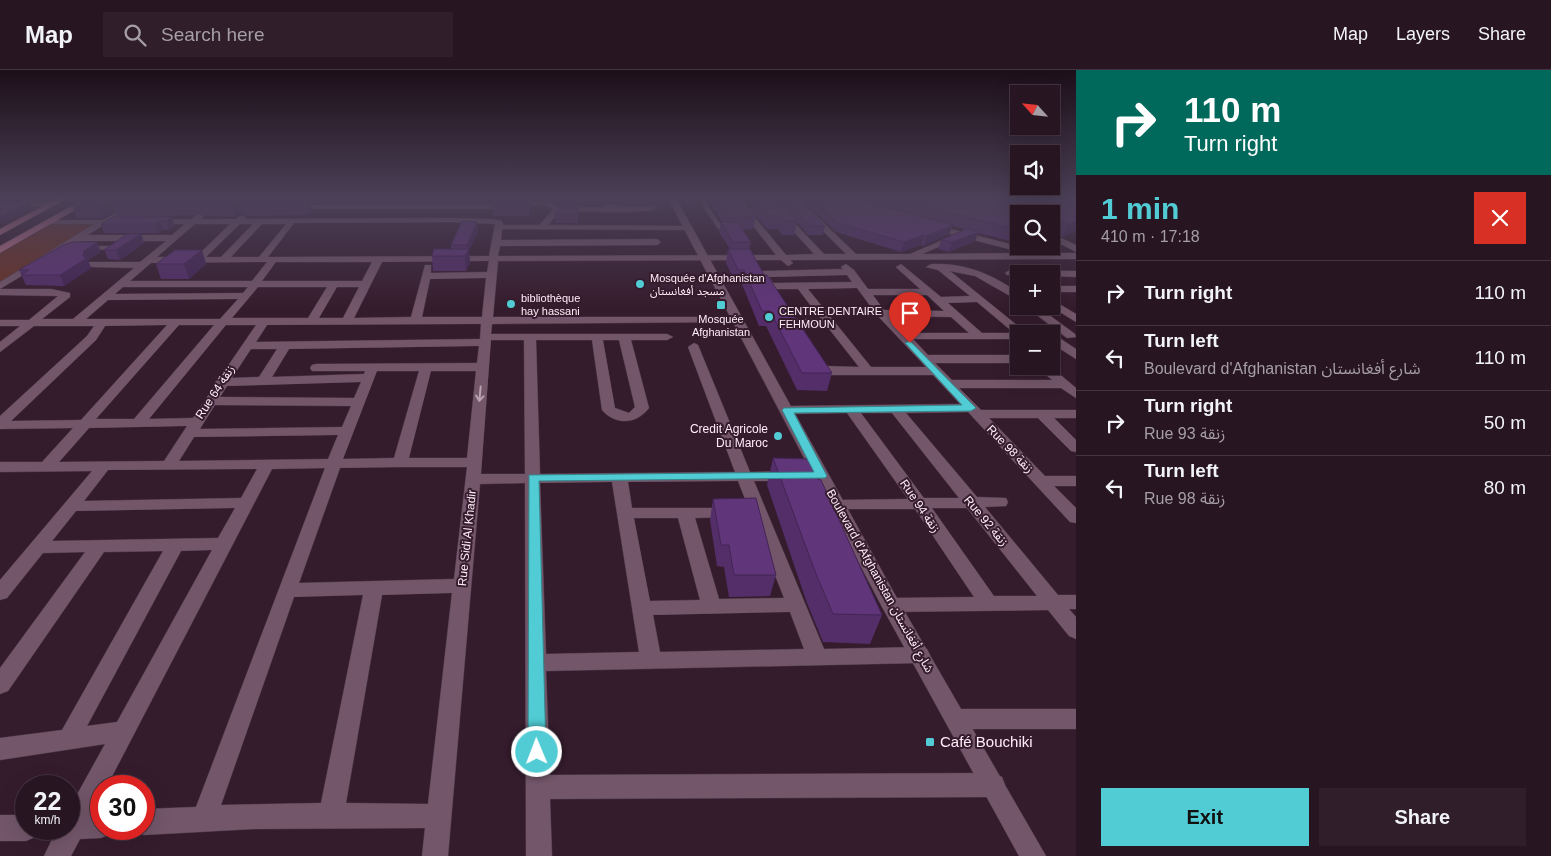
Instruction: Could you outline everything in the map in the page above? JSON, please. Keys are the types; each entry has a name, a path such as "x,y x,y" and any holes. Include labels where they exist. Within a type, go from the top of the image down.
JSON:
{"main road":[{"path":"0,244 18,235"},
{"path":"0,250 27,235"}],"street":[{"path":"78,243 88,235"},
{"path":"77,321 108,297 179,235"},
{"path":"199,259 224,235"},
{"path":"224,259 247,235"},
{"path":"138,423 222,321 256,284 268,259 283,235"},
{"name":"Rue Sidi Al Khadir","path":"435,856 474,470 491,275 497,235"},
{"name":"Boulevard d'Afghanistan شارع أفغانستان","path":"692,235 891,605 1033,856"},
{"path":"754,235 771,258"},
{"path":"764,235 794,269"},
{"path":"800,235 821,257"},
{"name":"Rue 98 زنقة","path":"827,235 850,265 862,289 881,313 1076,518"},
{"path":"906,257 960,235"},
{"path":"965,235 1044,256"},
{"path":"0,286 62,248 93,238 175,238"},
{"path":"127,239 92,264 199,259 821,257 850,265 964,268 981,273 1010,292"},
{"path":"1060,240 1076,249"},
{"path":"496,243 656,242"},
{"path":"779,300 766,282 763,275 766,273 850,265 906,257 1076,256"},
{"path":"985,257 1010,273"},
{"path":"309,380 379,258"},
{"path":"416,319 430,258"},
{"path":"901,267 979,336"},
{"path":"940,267 1012,325"},
{"path":"1060,274 1076,274"},
{"path":"425,276 491,275"},
{"path":"766,282 928,292"},
{"path":"122,284 365,284"},
{"path":"312,320 334,284"},
{"path":"800,285 868,371"},
{"path":"1060,289 1076,289"},
{"path":"0,292 51,292 66,295 0,348"},
{"path":"108,297 246,296"},
{"path":"937,300 980,299"},
{"path":"1060,304 1076,306"},
{"path":"1060,308 1076,320"},
{"path":"881,313 954,314"},
{"path":"1038,315 1046,325"},
{"path":"0,322 345,319 738,319"},
{"name":"Rue 64 زنقة","path":"169,464 221,382 264,320"},
{"path":"0,424 92,338 102,321"},
{"path":"46,467 177,321"},
{"path":"793,322 828,322"},
{"path":"1060,333 1074,333"},
{"path":"903,336 1010,336"},
{"path":"1005,336 1010,340"},
{"path":"530,337 539,856"},
{"path":"246,346 401,343 530,337 667,337"},
{"path":"597,338 610,410 621,417 632,417 642,408 624,337"},
{"path":"1060,340 1076,355"},
{"path":"395,366 401,343"},
{"path":"262,382 285,346"},
{"path":"694,347 758,512 818,658"},
{"path":"808,348 821,369 936,371"},
{"path":"926,360 1010,359"},
{"path":"221,382 309,380 371,372 395,366 483,367"},
{"path":"400,463 426,367"},
{"path":"316,368 371,372"},
{"path":"204,818 334,463 371,372"},
{"path":"1052,375 1076,394"},
{"path":"949,384 1063,384"},
{"path":"209,401 359,402"},
{"path":"787,410 974,411 1076,414"},
{"name":"Rue 94 زنقة","path":"851,410 881,448 989,603"},
{"name":"Rue 92 زنقة","path":"897,410 1076,631"},
{"path":"1042,414 1076,448"},
{"path":"0,424 138,423 192,428 347,431"},
{"path":"0,467 400,463 533,478 821,476"},
{"path":"80,809 267,464"},
{"path":"0,593 104,466"},
{"path":"619,477 651,661"},
{"path":"1041,481 1076,481"},
{"path":"838,505 920,505 1000,502"},
{"path":"72,506 246,503"},
{"path":"685,512 711,606"},
{"path":"625,513 758,512"},
{"path":"38,547 223,544"},
{"path":"68,740 176,545"},
{"path":"0,685 99,546"},
{"path":"288,590 462,586"},
{"path":"331,815 374,588"},
{"path":"891,605 1076,602"},
{"path":"643,608 796,605"},
{"path":"536,663 920,655"},
{"path":"957,719 1076,719"},
{"path":"0,749 123,731"},
{"path":"538,787 993,785"},
{"path":"155,821 204,818 331,815 438,816"},
{"path":"0,828 15,828"},
{"path":"57,856 64,840"}],"lane":[{"path":"78,243 114,248"}],"shaded area":[{"path":"33,235 77,235 0,283 0,253"}],"building":[{"path":"126,235 140,235 116,250 104,250"},
{"path":"456,235 471,235 467,245 451,245"},
{"path":"729,235 746,235 751,242 733,242"},
{"path":"879,235 930,235 924,235 904,242"},
{"path":"953,235 972,235 952,242 941,240"},
{"path":"73,242 97,242 84,251 83,256 87,258 60,275 21,275 29,270 19,270 63,245"},
{"path":"434,249 469,249 465,256 432,256"},
{"path":"728,249 750,249 764,275 767,275 832,373 802,373 770,311 762,311 744,270 738,270"},
{"path":"175,250 202,250 184,264 156,264"},
{"path":"773,458 809,459 818,479 821,480 882,615 833,614 816,574"},
{"path":"756,498 776,575 734,575 729,545 721,545 713,499"}],"place":[{"name":"Mosquée d'Afghanistan مسجد أفغانستان","path":"640,284"},
{"name":"bibliothèque hay hassani","path":"511,304"},
{"name":"Mosquée Afghanistan","path":"721,305"},
{"name":"CENTRE DENTAIRE FEHMOUN","path":"769,317"},
{"name":"Credit Agricole Du Maroc","path":"778,436"},
{"name":"Café Bouchiki","path":"930,742"}],"route":[{"path":"537,752 533,478 821,476 787,410 971,408 910,343"}]}
